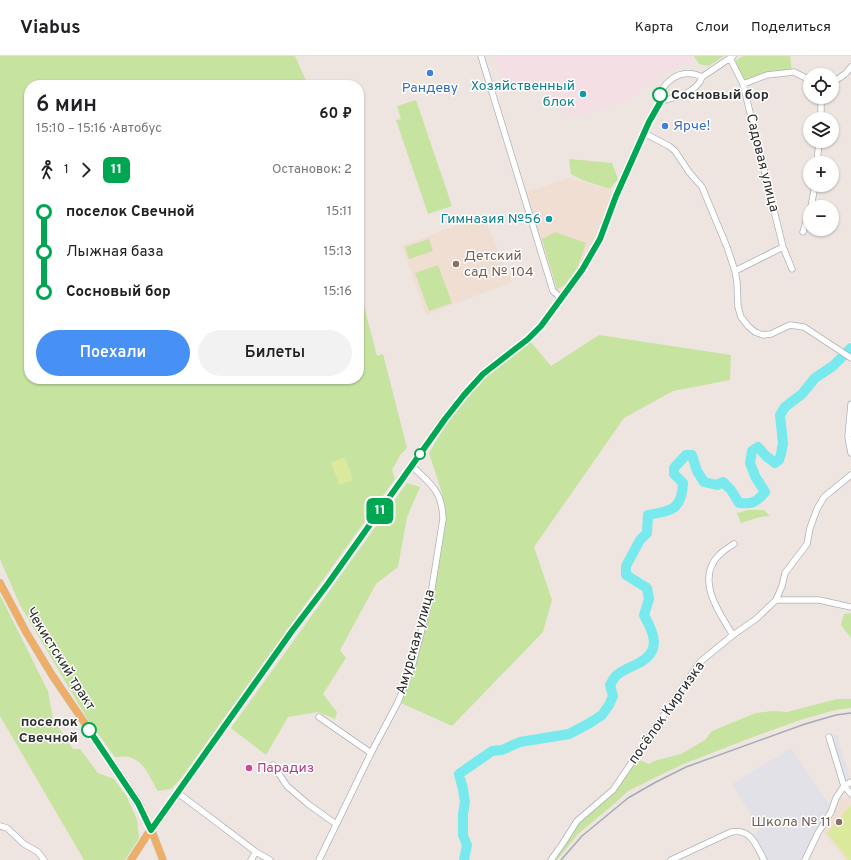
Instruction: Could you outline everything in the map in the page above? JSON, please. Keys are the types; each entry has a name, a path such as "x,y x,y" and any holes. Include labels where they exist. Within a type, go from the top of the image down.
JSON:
{"main road":[{"name":"Чекистский тракт","path":"0,583 26,632 52,675 138,803 163,860"},
{"path":"132,860 151,830"}],"street":[{"path":"481,56 554,291 561,298"},
{"path":"661,101 678,97 692,90 700,83 702,78 731,57"},
{"name":"Садовая улица","path":"731,57 743,84 783,247 792,269"},
{"path":"839,78 851,67"},
{"path":"743,84 768,76 794,72 803,76"},
{"path":"151,830 292,631 464,395 483,374 528,339 541,326 582,270 600,239 644,132 661,101 660,95 662,90 669,81 688,74 694,74 702,78"},
{"path":"644,132 675,151 689,172 702,187 727,247 735,271 738,307 748,326 755,332 763,335 771,334 790,325 804,327 850,357"},
{"path":"735,271 783,247"},
{"path":"851,404 848,437 851,453"},
{"name":"Амурская улица","path":"319,860 371,753 398,702 412,667 431,594 443,519 441,501 436,489 412,466"},
{"name":"посёлок Киргизка","path":"551,860 576,820 612,790 700,662 733,635 756,619 776,600 782,586 785,573 807,544 816,509 824,497 851,475"},
{"path":"733,635 714,602 709,580 710,573 716,559 734,544"},
{"path":"776,600 819,600 845,607 851,607"},
{"path":"319,717 371,753"},
{"path":"829,737 844,786 851,794"},
{"path":"273,765 287,786 308,804 336,824"},
{"path":"805,860 818,833 831,812 836,798 844,786 851,782"},
{"path":"178,793 256,852 270,860"},
{"path":"0,826 7,828 24,844 38,852 44,860"},
{"path":"671,860 731,832 738,831 748,834 757,846 764,860"},
{"path":"251,860 256,852"}],"shaded area":[{"path":"494,56 705,56 659,75 628,101 578,117 567,115 555,101 541,80 504,90"},
{"path":"568,178 615,191 597,237 579,268 561,292 555,289 526,192"},
{"name":"Детский сад № 104","path":"483,215 512,282 426,315 402,246"},
{"path":"837,734 850,779 841,782 827,737"},
{"path":"791,748 831,807 803,860 766,860 752,836 760,830 732,784"},
{"name":"Школа № 11","path":"838,798 851,798 851,860 845,860 822,830"}],"green space":[{"path":"0,56 295,56 306,80 24,80 24,384 364,384 364,306 377,356 383,354 407,448 401,454 392,470 395,479 182,777 171,789 158,791 143,766 135,759 129,757 115,757 88,720 20,605 0,559"},
{"path":"694,56 724,56 709,66 699,64"},
{"path":"743,56 790,56 792,71 745,82 735,61"},
{"path":"416,100 452,206 428,214 396,120 401,119 397,106"},
{"path":"569,159 612,163 618,179 610,189 582,180 571,174"},
{"path":"555,232 586,243 579,263 572,276 563,286 557,289 542,239"},
{"path":"429,239 433,251 409,259 405,247"},
{"path":"438,265 452,303 429,311 415,273"},
{"path":"599,335 731,355 730,380 673,391 624,418 534,547 552,600 543,632 452,726 401,703 414,668 446,518 442,493 429,453 454,413 476,385 530,341 551,366"},
{"path":"345,457 353,480 339,485 331,462"},
{"path":"407,483 420,487 407,517 398,567 376,584 340,650 346,658 323,694 337,712 335,719 318,712 288,717 266,755 231,728"},
{"path":"749,510 764,510 770,516 760,517 741,523 737,513"},
{"path":"0,595 48,691 53,719 73,749 80,749 98,773 114,779 127,797 137,820 139,838 125,860 84,860 0,716"},
{"path":"851,613 851,638 841,625 844,614"},
{"path":"837,699 851,699 851,708 836,710 803,719 745,740 681,765 628,791 578,834 557,860 553,859 579,821 595,806 637,759 649,764 654,761 681,754 705,740 712,731 756,713 773,711 787,712"},
{"path":"851,805 851,860 849,860 827,833"}],"waterway":[{"path":"464,860 467,845 463,835 463,814 465,802 459,774 492,751 502,750 520,742 569,734 588,724 602,715 609,705 613,696 610,685 615,677 622,671 639,663 651,653 654,641 653,635 644,615 649,599 647,588 626,575 626,566 640,540 647,533 648,515 669,510 678,504 683,483 674,474 674,468 686,455 692,455 697,471 704,482 717,485 723,482 731,490 739,503 751,503 756,501 765,492 755,476 750,463 752,451 758,447 775,463 779,460 783,443 780,415 785,407 802,394 815,378 833,366 851,348"}],"railway":[{"path":"561,860 582,836 628,798 656,782 686,767 805,724 836,715 851,713"}],"bus line":[{"name":"11","path":"89,730 138,803 151,830 445,419 483,374 528,339 541,326 582,270 600,239 616,196 649,122 661,101 660,95"}],"place":[{"name":"Рандеву","path":"430,73"},
{"name":"Хозяйственный блок","path":"583,94"},
{"name":"Сосновый бор","path":"660,95"},
{"name":"Ярче!","path":"665,126"},
{"name":"Гимназия №56","path":"549,219"},
{"name":"Детский сад № 104","path":"456,264"},
{"name":"поселок Свечной","path":"89,730"},
{"name":"Парадиз","path":"249,768"},
{"name":"Школа № 11","path":"839,822"}]}
